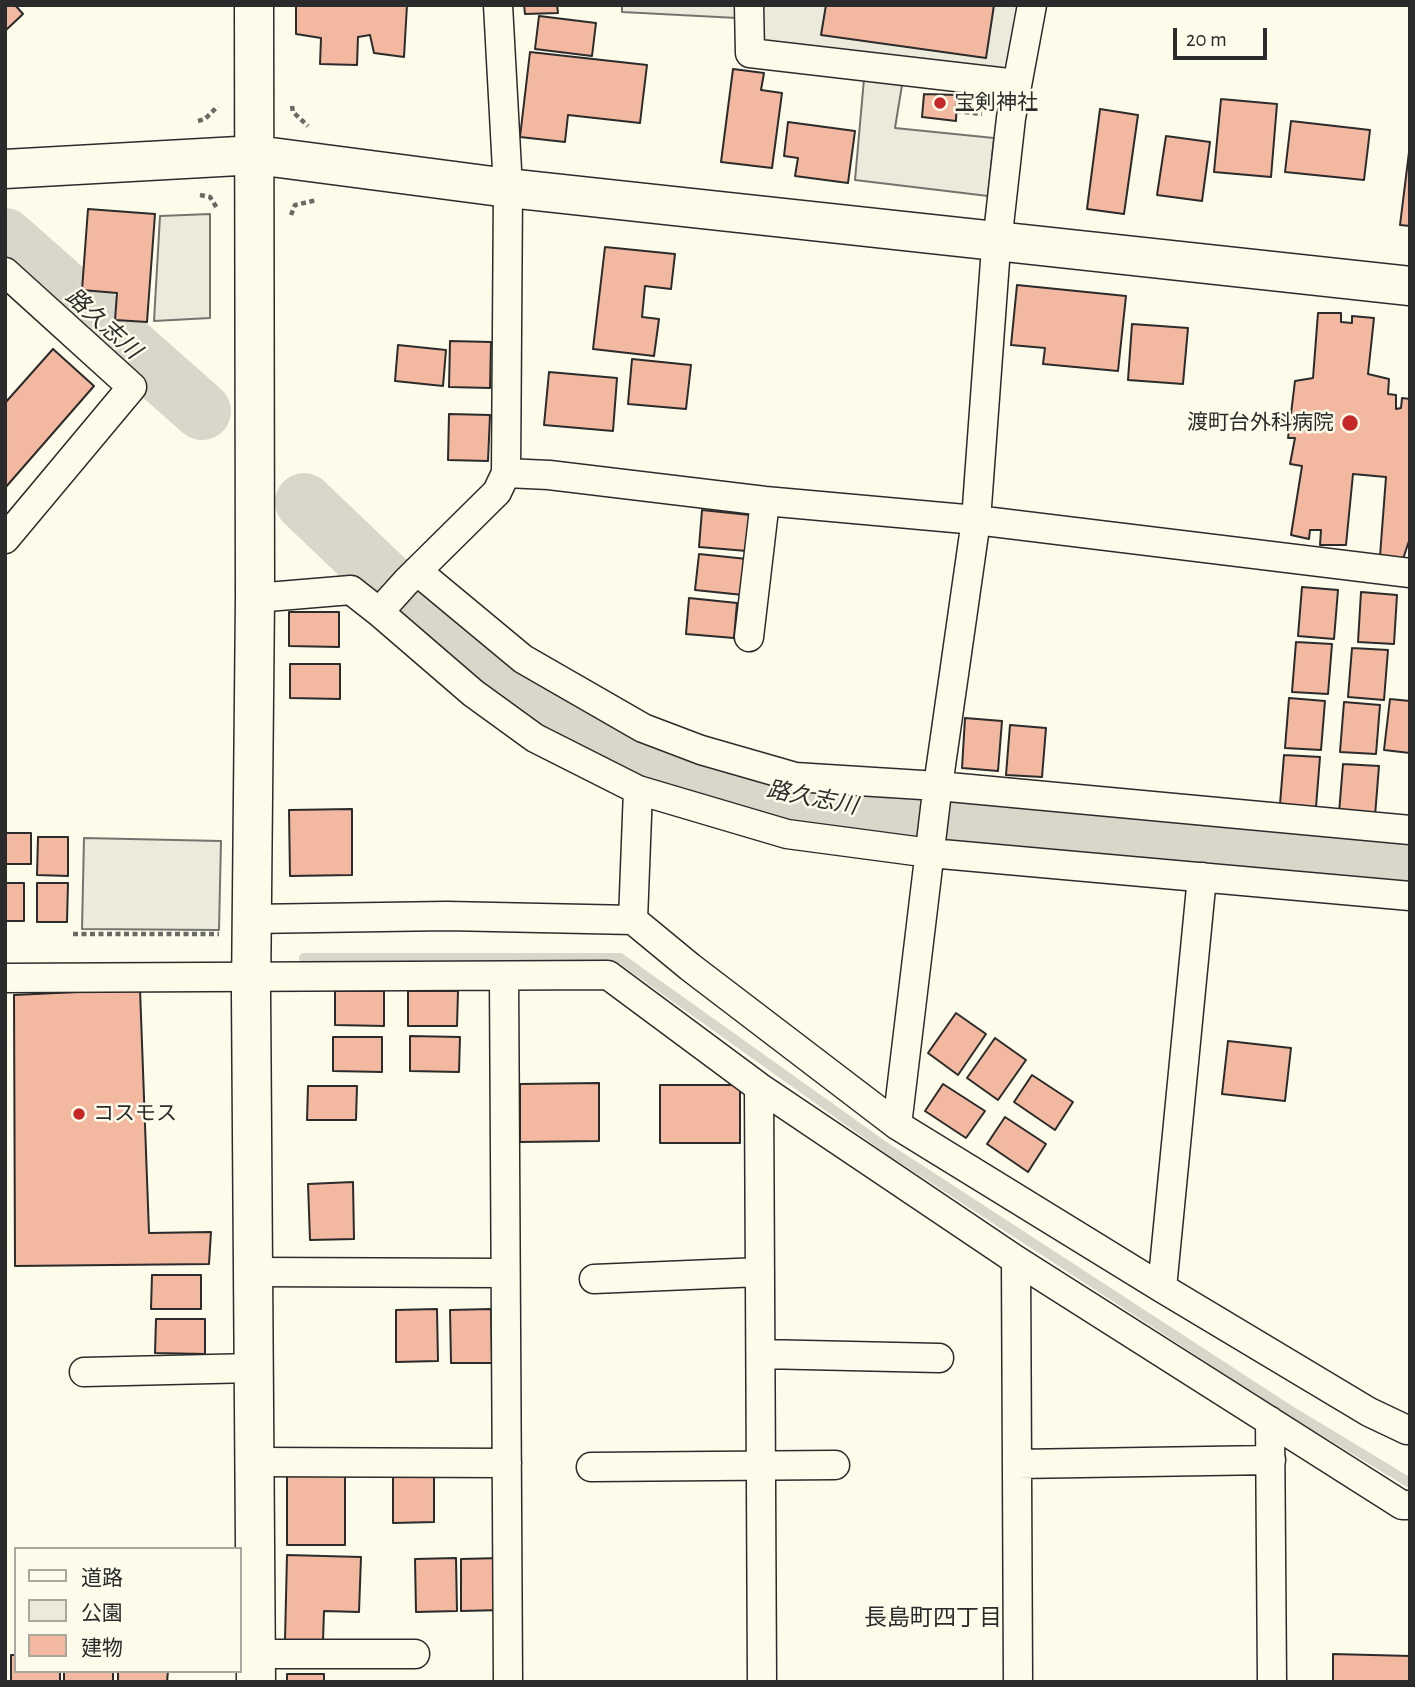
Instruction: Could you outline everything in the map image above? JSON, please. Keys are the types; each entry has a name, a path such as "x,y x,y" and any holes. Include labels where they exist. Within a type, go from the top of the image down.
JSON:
{"street":[{"path":"254,5 255,598 236,927 251,976 254,1462 247,1556 256,1668 415,1654"},
{"path":"399,590 497,492 506,472 508,188 498,5"},
{"path":"749,5 750,53 1017,84"},
{"path":"897,1125 937,793 976,520 997,241 1011,118 1032,5"},
{"path":"5,169 256,155 508,188 1410,286"},
{"path":"5,272 132,387 5,539"},
{"path":"506,472 976,520 1410,573"},
{"path":"749,637 765,500"},
{"path":"255,598 351,590 399,590 643,728 701,750 794,777 937,793 1410,831"},
{"path":"399,590 473,693 535,738 638,790 787,834 931,845 1202,877 1410,896"},
{"path":"633,920 638,790"},
{"path":"1162,1288 1202,877"},
{"path":"236,927 447,916 633,920 690,967 897,1125 1369,1412 1409,1425"},
{"path":"5,978 608,975 759,1087 1016,1260 1407,1507"},
{"path":"504,976 508,1682"},
{"path":"759,1087 762,1682"},
{"path":"1016,1260 1018,1682"},
{"path":"253,1272 506,1273"},
{"path":"594,1279 760,1272"},
{"path":"761,1354 939,1358"},
{"path":"84,1372 254,1368"},
{"path":"1270,1421 1272,1682"},
{"path":"1017,1464 1271,1460"},
{"path":"254,1462 507,1463"},
{"path":"591,1466 835,1465"}],"path":[{"path":"190,194 210,197 217,206 220,219"},
{"path":"73,934 236,927"}],"green space":[{"path":"622,5 737,5 737,18 622,12"},
{"path":"757,5 1024,5 1009,77 758,49"}],"shaded area":[{"path":"864,79 902,85 895,128 994,138 988,196 855,180"},
{"path":"210,214 210,318 154,321 160,216"},
{"path":"84,838 221,841 219,930 82,929"}],"building":[{"path":"5,5 15,5 23,14 5,31"},
{"path":"296,5 407,5 404,57 374,53 370,35 358,37 357,65 320,64 321,38 296,34"},
{"path":"524,5 557,5 558,13 525,14"},
{"path":"826,5 994,5 986,58 821,35"},
{"path":"539,16 596,23 592,56 535,49"},
{"path":"530,52 647,65 640,123 568,115 565,142 520,137"},
{"path":"733,69 764,73 761,90 782,93 772,168 721,162"},
{"name":"宝剣神社","path":"924,94 957,95 956,121 922,117"},
{"path":"1221,99 1277,104 1271,177 1214,172"},
{"path":"1100,109 1138,115 1124,214 1087,209"},
{"path":"1291,121 1370,130 1364,180 1285,172"},
{"path":"788,122 855,131 848,183 795,176 798,158 784,156"},
{"path":"1166,136 1210,142 1202,201 1157,195"},
{"path":"1410,144 1410,226 1400,225"},
{"path":"88,209 155,214 147,322 115,320 117,293 82,290"},
{"path":"605,247 675,254 671,289 645,286 642,317 659,319 654,356 593,349"},
{"path":"1017,285 1126,296 1118,371 1043,364 1045,348 1011,345"},
{"name":"渡町台外科病院","path":"1318,313 1341,313 1341,322 1352,323 1352,316 1374,318 1368,374 1389,379 1388,394 1396,395 1396,409 1401,408 1402,398 1410,399 1410,538 1403,559 1380,556 1386,477 1353,474 1346,545 1320,545 1321,530 1310,530 1309,539 1291,535 1302,466 1290,464 1295,438 1288,438 1295,381 1313,378"},
{"path":"1132,324 1188,328 1183,384 1128,380"},
{"path":"450,341 491,342 490,388 449,387"},
{"path":"398,345 446,350 443,386 395,381"},
{"path":"53,349 94,386 5,488 5,403"},
{"path":"632,359 691,365 686,409 628,404"},
{"path":"549,372 617,378 613,431 544,425"},
{"path":"449,414 490,415 488,461 448,460"},
{"path":"702,510 750,515 747,551 699,547"},
{"path":"699,554 747,559 743,595 695,590"},
{"path":"1302,587 1338,590 1334,639 1298,636"},
{"path":"1361,592 1397,595 1394,644 1358,642"},
{"path":"689,598 737,603 734,638 686,634"},
{"path":"289,612 339,612 339,647 289,646"},
{"path":"1296,642 1332,644 1328,694 1292,692"},
{"path":"1352,648 1388,650 1384,700 1348,697"},
{"path":"290,664 340,664 340,699 290,698"},
{"path":"1289,698 1325,701 1321,750 1285,748"},
{"path":"1390,699 1410,701 1410,753 1384,750"},
{"path":"1344,702 1380,705 1376,754 1340,752"},
{"path":"965,718 1002,721 998,771 962,768"},
{"path":"1010,725 1046,728 1042,777 1006,775"},
{"path":"1284,755 1320,757 1316,807 1280,804"},
{"path":"1343,764 1379,766 1375,816 1339,813"},
{"path":"352,809 352,875 290,876 289,810"},
{"path":"5,833 31,833 31,864 5,864"},
{"path":"38,837 68,837 68,876 37,875"},
{"path":"5,883 24,883 24,921 5,921"},
{"path":"37,883 68,883 67,922 37,922"},
{"name":"コスモス","path":"140,989 149,1233 211,1232 209,1264 15,1266 14,995"},
{"path":"335,991 384,991 384,1026 335,1025"},
{"path":"408,991 458,991 457,1026 408,1026"},
{"path":"956,1013 986,1034 958,1075 928,1053"},
{"path":"410,1036 460,1037 459,1072 410,1071"},
{"path":"333,1037 382,1037 382,1072 333,1071"},
{"path":"995,1038 1026,1060 998,1100 967,1078"},
{"path":"1228,1041 1291,1048 1285,1101 1222,1094"},
{"path":"1032,1075 1073,1102 1055,1130 1014,1102"},
{"path":"599,1083 599,1141 520,1142 520,1084"},
{"path":"943,1084 985,1111 966,1138 925,1111"},
{"path":"660,1085 740,1085 740,1143 660,1143"},
{"path":"308,1086 357,1086 356,1120 307,1120"},
{"path":"1005,1117 1046,1144 1028,1172 987,1144"},
{"path":"353,1182 354,1239 310,1240 308,1184"},
{"path":"152,1275 201,1275 201,1309 151,1309"},
{"path":"437,1309 438,1361 396,1362 396,1310"},
{"path":"491,1309 492,1363 451,1363 450,1310"},
{"path":"156,1319 205,1319 205,1354 155,1353"},
{"path":"434,1469 434,1522 393,1523 393,1470"},
{"path":"287,1473 345,1474 345,1545 287,1545"},
{"path":"287,1555 361,1557 359,1612 324,1611 323,1641 285,1640"},
{"path":"456,1558 457,1611 416,1612 415,1559"},
{"path":"501,1558 503,1610 461,1611 461,1559"},
{"path":"1333,1654 1410,1656 1410,1682 1333,1682"},
{"path":"11,1655 14,1655 14,1673 60,1673 60,1682 11,1682"},
{"path":"64,1673 113,1673 113,1682 64,1682"},
{"path":"118,1673 168,1673 167,1682 118,1682"},
{"path":"287,1674 324,1674 324,1682 287,1682"}],"waterway":[{"name":"路久志川","path":"5,237 202,411"},
{"name":"路久志川","path":"304,502 458,649 674,772 958,825 1410,854"},
{"path":"304,958 620,958 888,1149 1286,1408 1410,1483"}],"place":[{"name":"宝剣神社","path":"940,103"},
{"name":"渡町台外科病院","path":"1350,423"},
{"name":"コスモス","path":"79,1114"}],"district":[{"name":"長島町四丁目","path":"933,1618"}]}
